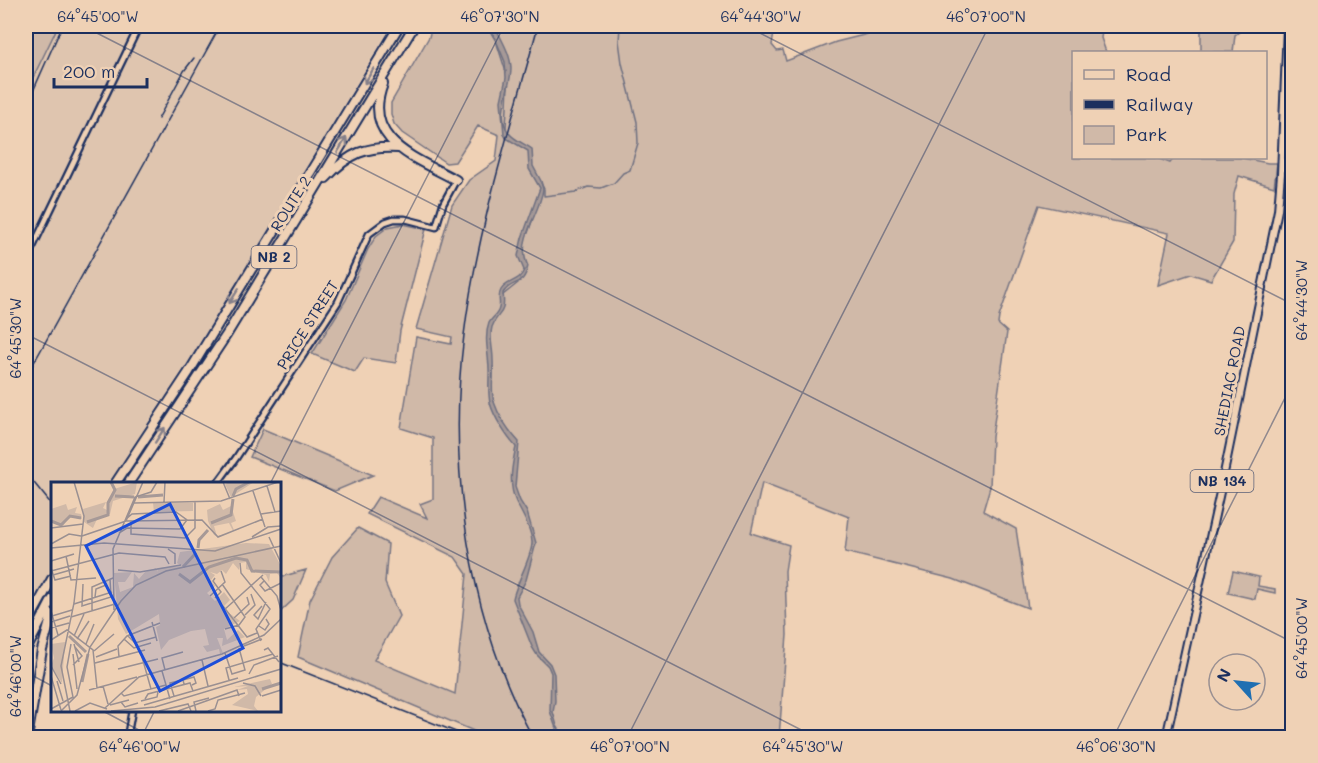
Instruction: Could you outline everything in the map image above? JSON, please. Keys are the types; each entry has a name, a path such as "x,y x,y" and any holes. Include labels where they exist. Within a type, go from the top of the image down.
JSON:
{"highway":[{"name":"ROUTE 2","path":"116,482 183,381 399,26"},
{"name":"ROUTE 2","path":"129,482 205,368 414,26"},
{"path":"401,48 378,96 377,112 381,128 399,148 456,180"},
{"path":"305,207 324,180 351,156 375,148 399,148"},
{"path":"26,626 51,581"},
{"path":"26,618 47,589"},
{"path":"26,650 51,602"},
{"path":"27,738 42,650 51,618"}],"main road":[{"name":"SHEDIAC ROAD","path":"1166,738 1222,483 1278,210 1287,26"}],"street":[{"path":"26,261 139,26"},
{"name":"PRICE STREET","path":"218,482 338,302 369,234 376,226 394,219 405,219 436,227 447,196 456,180"},
{"path":"127,738 132,712"}],"shaded area":[{"path":"26,26 391,26 193,354 108,482 51,482 51,571 26,610"},
{"path":"490,26 495,26 511,63 503,110 505,126 514,138 532,149 533,166 543,189 526,237 524,247 528,266 526,273 521,281 507,288 503,293 502,310 492,327 492,392 499,413 519,442 515,487 527,512 536,543 526,580 517,597 518,604 533,632 539,652 550,664 554,674 553,712 557,726 564,737 559,737 550,711 551,673 532,647 513,599 532,548 532,542 528,526 512,488 512,468 516,447 497,420 489,396 487,329 498,310 501,290 520,277 524,270 518,256 540,188 529,169 528,151 506,138 504,134 501,101 506,78 505,62"}],"green space":[{"path":"26,26 58,26 26,92"},
{"path":"432,26 780,26 781,31 774,33 772,45 777,51 783,50 786,61 836,42 872,33 870,26 1103,26 1101,38 1106,51 1072,51 1072,159 1160,159 1170,163 1173,159 1247,159 1277,163 1274,187 1239,176 1234,194 1233,242 1211,280 1191,274 1158,285 1169,233 1039,205 999,317 998,324 1007,332 992,437 990,487 983,511 1016,529 1028,608 953,579 845,552 849,517 762,483 751,533 789,545 785,571 787,635 779,737 488,737 298,657 310,600 332,557 358,528 388,544 385,583 399,616 374,660 455,694 467,574 455,557 367,514 378,497 427,518 420,504 433,499 433,438 401,428 416,337 451,344 452,337 416,329 452,205 469,180 496,161 499,135 478,126 455,162 446,163 402,133 394,124 391,103 429,37"},
{"path":"1201,26 1243,26 1243,29 1235,35 1233,51 1201,51"},
{"path":"403,224 426,229 400,331 396,363 364,358 355,372 312,354 346,300 376,236 388,227"},
{"path":"263,429 373,475 335,491 250,457"},
{"path":"306,570 293,600 280,612 280,580 284,576"},
{"path":"1233,571 1259,577 1258,586 1275,589 1275,593 1257,589 1255,599 1228,593"}],"waterway":[{"path":"487,26 496,41 506,72"},
{"path":"544,196 576,192 588,187 601,188 614,183 623,173 630,170 638,143 637,122 622,63 619,41 620,26"},
{"path":"506,128 508,85"},
{"path":"541,183 544,195"},
{"path":"528,233 532,221"},
{"path":"503,295 518,283"},
{"path":"493,367 493,380"}],"railway":[{"path":"26,107 62,26"},
{"path":"26,377 220,26"},
{"path":"533,738 511,692 492,643 478,593 461,490 458,438 459,386 464,335 477,257 495,179 538,26"},
{"path":"158,119 184,71 194,58"},
{"path":"26,473 51,504"},
{"path":"280,662 471,738"}]}
